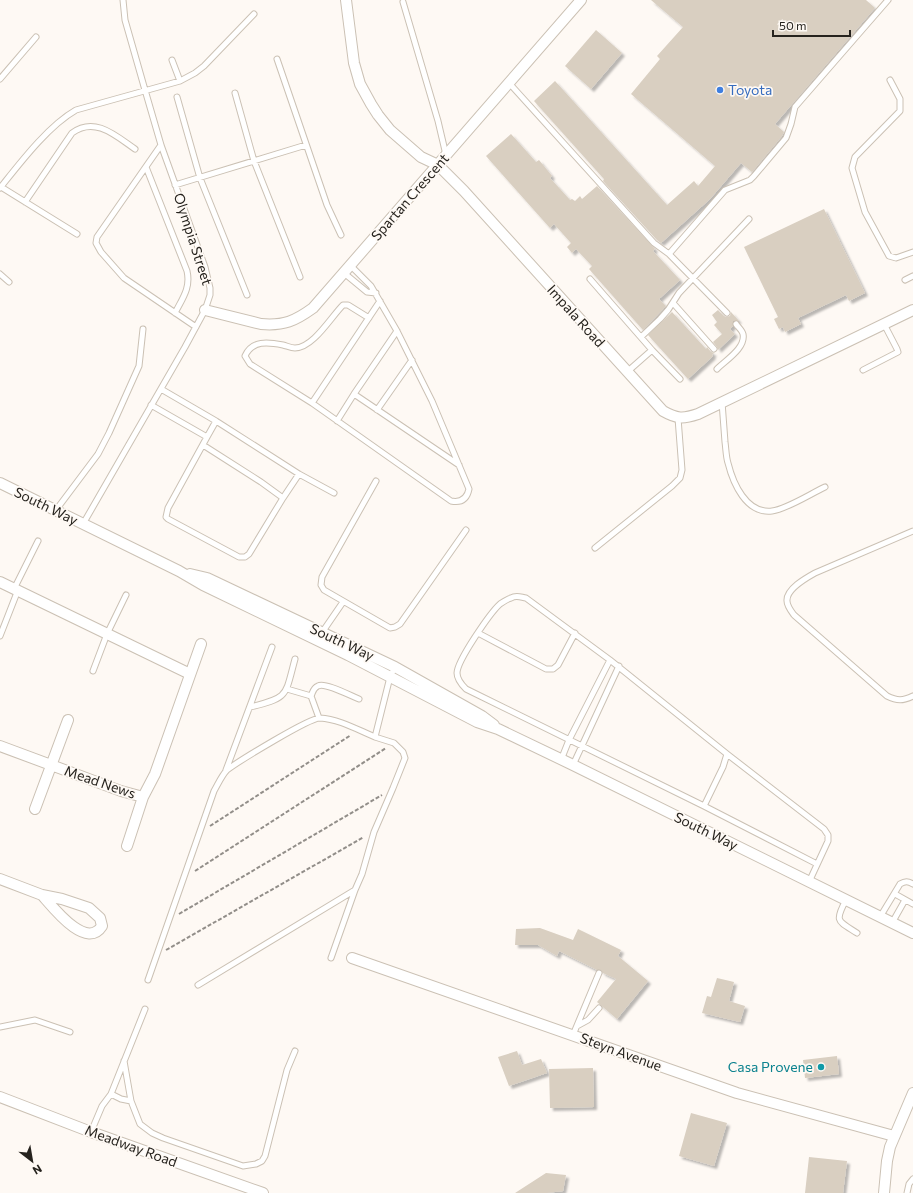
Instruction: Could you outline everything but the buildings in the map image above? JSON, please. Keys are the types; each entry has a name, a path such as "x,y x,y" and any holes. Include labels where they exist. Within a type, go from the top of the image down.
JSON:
{"street":[{"name":"Impala Road","path":"346,0 354,63 360,84 378,115 390,130 421,157 438,165 499,229 663,411 678,418"},
{"name":"Spartan Crescent","path":"205,310 270,325 293,322 313,308 447,156 581,0"},
{"path":"678,418 698,414 913,310"},
{"name":"South Way","path":"0,483 179,571 207,578 320,636 390,677 477,722 498,729 573,765 913,933"},
{"path":"0,582 190,674"},
{"name":"South Way","path":"320,636 395,667 482,716 498,729"},
{"name":"Mead News","path":"0,746 121,791 143,797 155,774 202,644"},
{"path":"35,809 68,720"},
{"path":"127,846 143,797"},
{"path":"0,879 42,895 62,899 89,908 100,918 102,926 93,934 82,932 66,921 42,895"},
{"name":"Steyn Avenue","path":"352,958 575,1030 737,1093 894,1136"},
{"path":"884,1193 888,1155 894,1136 913,1093"},
{"name":"Meadway Road","path":"0,1097 91,1132 263,1193"}],"lane":[{"path":"123,1 130,0"},
{"path":"669,254 725,190 750,180 754,176 786,138 795,107 888,0"},
{"name":"Olympia Street","path":"83,524 196,327 205,310 210,295 209,280 175,186 144,90 127,27 123,1"},
{"path":"403,2 447,156"},
{"path":"77,234 0,188 22,161 59,121 76,110 180,81 204,66 254,14"},
{"path":"0,79 36,37"},
{"path":"277,59 327,205 341,235"},
{"path":"172,60 180,81"},
{"path":"890,80 900,99 900,111 854,157 852,168 865,212 889,256 896,258 913,252"},
{"path":"509,83 654,243 669,254 727,313"},
{"path":"235,93 254,161 300,277"},
{"path":"177,97 200,178 247,295"},
{"path":"25,202 72,133 78,129 95,126 103,128 135,149"},
{"path":"161,145 97,237 96,243 101,252 124,278 196,327"},
{"path":"175,186 306,146"},
{"path":"146,167 187,271 189,280 188,288 175,313"},
{"path":"641,337 660,319 679,293 748,219"},
{"path":"347,269 371,286 398,331 432,401 469,489 468,495 463,500 457,502 451,501 312,403 250,364 245,356 248,349 253,345 266,343 295,348 305,346 343,305 348,305 369,318"},
{"path":"347,269 367,292 376,293"},
{"path":"0,274 9,282"},
{"path":"905,280 913,276"},
{"path":"590,280 652,350 680,379"},
{"path":"312,403 380,301"},
{"path":"673,302 714,349"},
{"path":"717,369 740,347 743,340 742,332 736,324"},
{"path":"863,370 898,352 884,324"},
{"path":"56,510 98,454 109,433 139,366 143,330"},
{"path":"336,421 398,331"},
{"path":"627,372 652,350"},
{"path":"377,410 412,360"},
{"path":"161,389 216,421 299,474 334,493"},
{"path":"354,394 460,466"},
{"path":"722,402 727,462 736,485 746,501 764,511 772,511 825,487"},
{"path":"151,405 207,437"},
{"path":"595,548 680,478 682,470 678,418"},
{"path":"216,421 168,508 166,517 168,519 239,557 245,557 249,554 299,474"},
{"path":"203,444 283,498"},
{"path":"376,481 322,578 321,585 324,590 343,602 390,628 395,628 400,624 466,530"},
{"path":"913,531 815,573 789,592 786,602 794,615 887,696 899,700 905,700 913,696"},
{"path":"0,636 16,590 38,541"},
{"path":"93,671 107,634 126,595"},
{"path":"809,882 828,841 828,835 824,829 727,754 619,666 526,598 518,596 512,597 500,604 478,633 458,665 457,674 461,684 466,689 704,806 817,864"},
{"path":"320,636 343,602"},
{"path":"478,633 546,669 553,669 558,665 575,633"},
{"path":"148,980 214,791 226,771 272,647"},
{"path":"250,707 273,702 283,696 287,689 295,659"},
{"path":"561,760 569,740 610,660"},
{"path":"573,765 619,666"},
{"path":"376,736 390,677 395,667"},
{"path":"319,718 311,696 314,688 319,685 326,685 359,699"},
{"path":"287,689 311,696"},
{"path":"226,771 307,722 319,718 333,720 394,743 403,752 404,758 394,788 374,832 362,874 331,958"},
{"path":"704,806 721,771 727,754"},
{"path":"880,917 900,884 909,882 913,884"},
{"path":"198,984 355,890"},
{"path":"895,894 913,904"},
{"path":"846,900 838,914 839,919 842,924 857,933"},
{"path":"892,923 905,900"},
{"path":"575,1030 599,973"},
{"path":"575,1030 588,1020 599,1008"},
{"path":"91,1132 102,1106 110,1094 145,1009"},
{"path":"0,1027 36,1020 70,1032"},
{"path":"124,1060 131,1101 140,1124 152,1133 177,1144 243,1166 256,1164 262,1161 265,1156 288,1070 295,1051"},
{"path":"110,1094 121,1099 131,1101"},
{"path":"906,1193 909,1184 913,1179"}],"path":[{"path":"200,832 359,730"},
{"path":"184,878 394,743"},
{"path":"169,920 394,788"},
{"path":"157,955 374,832"}],"place":[{"name":"Toyota","path":"720,90"},
{"name":"Casa Provene","path":"821,1067"}]}
